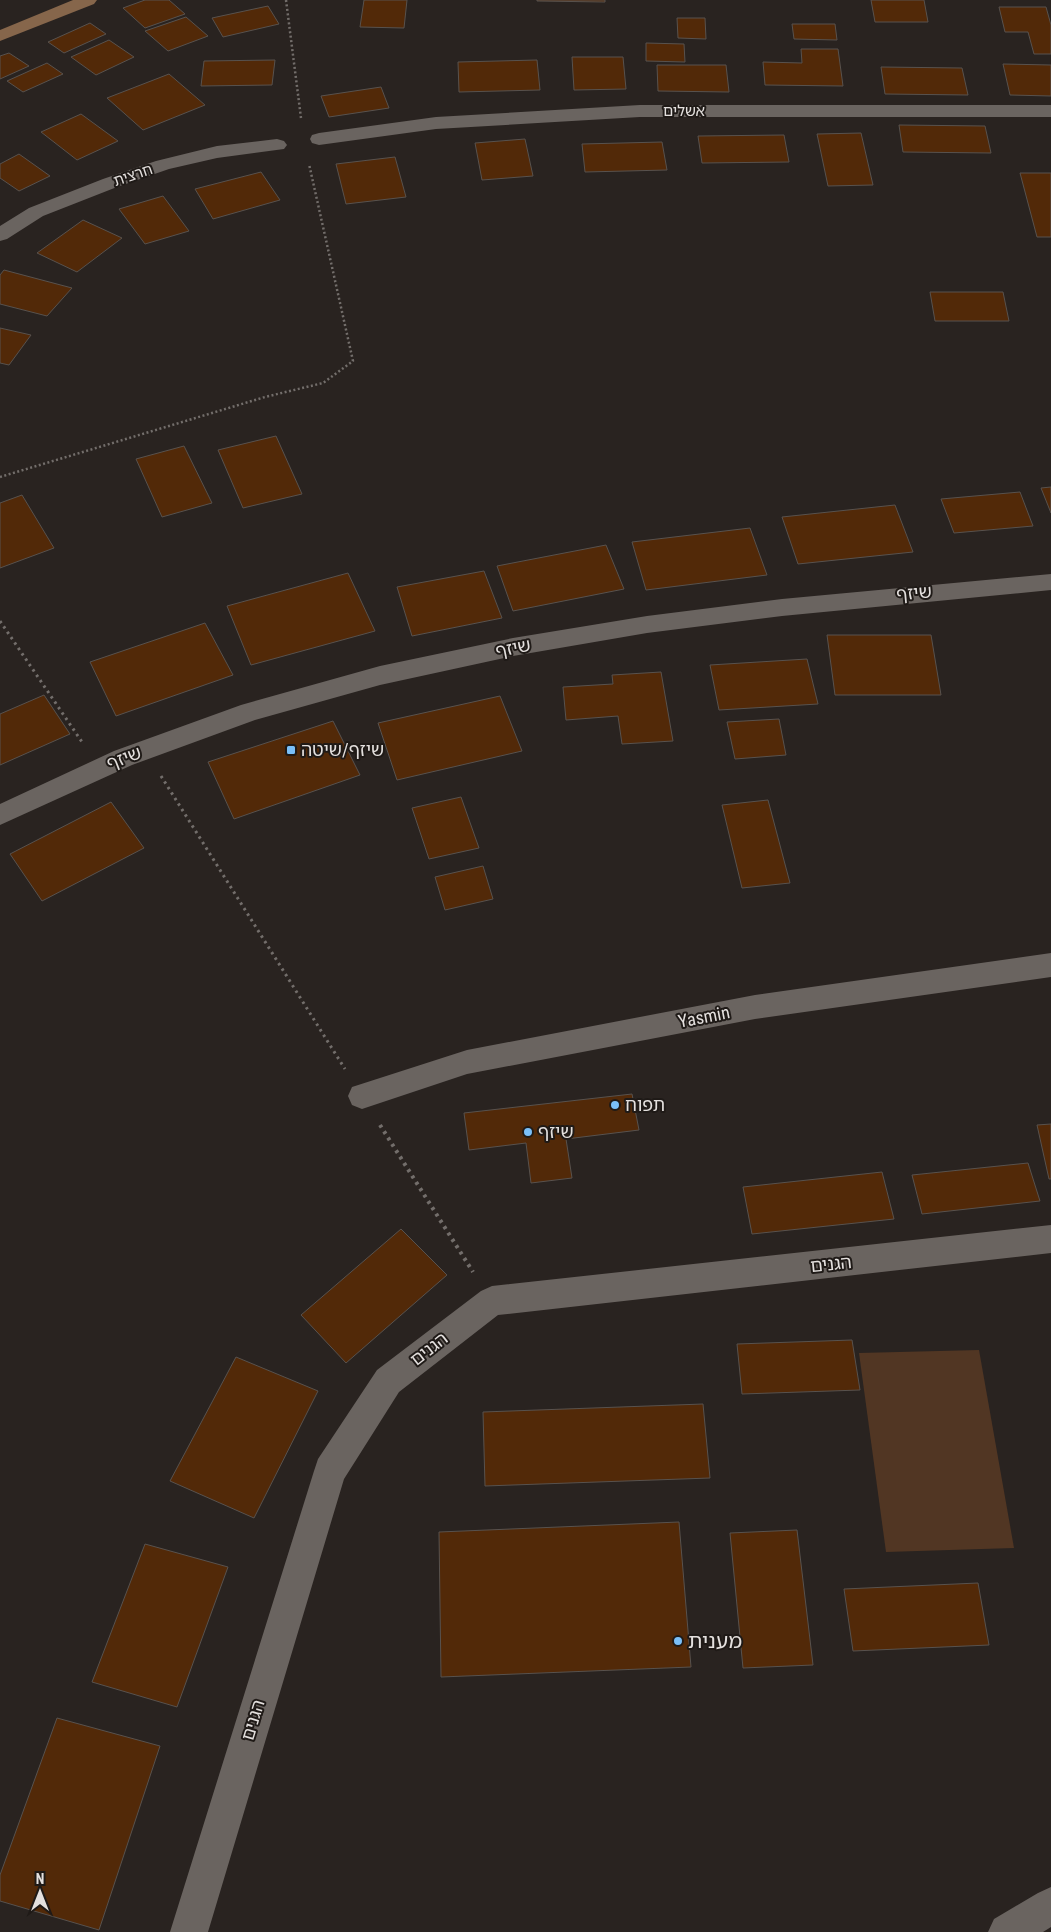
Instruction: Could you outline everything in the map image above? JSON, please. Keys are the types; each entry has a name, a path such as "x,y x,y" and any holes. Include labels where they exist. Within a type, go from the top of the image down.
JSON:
{"street":[{"path":"0,36 88,0"},
{"name":"אשלים","path":"319,139 436,123 640,111 1051,111"},
{"name":"חרצית","path":"0,235 36,212 162,165 217,152 277,145"},
{"name":"שיזף","path":"0,815 100,768 144,750 283,702 391,673 529,645 678,620 771,608 1051,582"},
{"name":"Yasmin","path":"362,1096 467,1062 745,1009 1051,965"},
{"name":"הגנים","path":"189,1932 330,1471 388,1380 492,1301 1051,1240"},
{"path":"1007,1932 1051,1906"}],"path":[{"path":"286,0 302,123"},
{"path":"0,477 264,397 323,383 353,361 308,160"},
{"path":"0,621 100,768"},
{"path":"144,750 492,1301"}],"shaded area":[{"path":"979,1350 1014,1548 886,1552 859,1353"}],"building":[{"path":"145,0 169,0 185,14 145,28 123,8"},
{"path":"364,0 407,0 404,28 360,27"},
{"path":"605,0 605,2 537,1"},
{"path":"871,0 924,0 928,22 875,22"},
{"path":"268,6 279,24 223,37 212,18"},
{"path":"999,7 1046,7 1051,25 1051,54 1034,54 1028,32 1005,32"},
{"path":"186,17 208,36 168,51 145,31"},
{"path":"677,18 705,18 706,39 678,38"},
{"path":"90,23 106,34 64,53 48,42"},
{"path":"792,24 835,24 837,40 794,39"},
{"path":"109,40 134,57 96,75 71,57"},
{"path":"646,43 684,44 685,62 646,61"},
{"path":"801,49 838,49 843,86 765,85 763,62 802,63"},
{"path":"9,53 29,66 0,79 0,56"},
{"path":"572,57 623,57 626,89 574,90"},
{"path":"275,60 272,85 201,86 204,61"},
{"path":"537,60 540,90 459,92 458,62"},
{"path":"47,63 63,74 23,92 7,81"},
{"path":"1003,64 1051,65 1051,96 1010,95"},
{"path":"657,65 726,65 729,92 658,91"},
{"path":"881,67 962,68 968,95 885,94"},
{"path":"169,74 205,105 143,130 107,98"},
{"path":"381,87 389,108 329,117 321,96"},
{"path":"81,114 118,141 77,160 41,132"},
{"path":"899,125 985,126 991,153 903,152"},
{"path":"861,133 873,185 828,186 817,134"},
{"path":"784,135 789,162 702,163 698,136"},
{"path":"525,139 533,176 482,180 475,143"},
{"path":"662,142 667,170 585,172 582,144"},
{"path":"19,154 50,176 19,191 0,178 0,164"},
{"path":"395,157 406,197 346,204 336,164"},
{"path":"261,172 280,200 213,219 195,189"},
{"path":"1020,173 1051,173 1051,237 1037,237"},
{"path":"163,196 189,231 145,244 119,209"},
{"path":"83,220 122,238 77,272 37,253"},
{"path":"4,270 72,288 47,316 0,304 0,275"},
{"path":"930,292 1003,292 1009,321 935,321"},
{"path":"0,328 31,335 9,365 0,363"},
{"path":"276,436 302,494 243,508 218,450"},
{"path":"184,446 212,503 162,517 136,459"},
{"path":"1051,487 1051,513 1041,488"},
{"path":"1020,492 1033,526 954,533 941,499"},
{"path":"22,495 54,548 0,568 0,503"},
{"path":"895,505 913,552 798,564 782,517"},
{"path":"750,528 767,575 646,590 632,542"},
{"path":"606,545 624,589 513,611 497,566"},
{"path":"484,571 502,618 412,636 397,587"},
{"path":"348,573 375,631 251,665 227,606"},
{"path":"205,623 233,675 116,716 90,662"},
{"path":"827,635 931,635 941,695 835,695"},
{"path":"807,659 818,704 719,710 710,665"},
{"path":"661,672 673,741 622,744 618,716 566,720 563,687 613,684 612,675"},
{"path":"44,695 70,734 0,765 0,714"},
{"path":"500,696 522,751 397,780 378,723"},
{"path":"779,719 786,755 735,759 727,722"},
{"path":"333,721 360,775 234,819 208,762"},
{"path":"461,797 479,848 429,859 412,808"},
{"path":"768,800 790,883 742,888 722,805"},
{"path":"111,802 144,848 42,901 10,854"},
{"path":"483,866 493,899 445,910 435,877"},
{"path":"632,1094 639,1130 566,1139 572,1178 531,1183 526,1143 469,1150 464,1113"},
{"path":"1051,1124 1051,1179 1049,1179 1037,1125"},
{"path":"1028,1163 1040,1201 922,1214 912,1175"},
{"path":"882,1172 894,1219 752,1234 743,1187"},
{"path":"401,1229 447,1275 346,1363 301,1315"},
{"path":"852,1340 860,1390 742,1394 737,1344"},
{"path":"236,1357 318,1391 254,1518 170,1481"},
{"path":"703,1404 710,1478 485,1486 483,1412"},
{"path":"679,1522 691,1667 441,1677 439,1532"},
{"path":"797,1530 813,1665 743,1668 730,1533"},
{"path":"145,1544 228,1567 177,1707 92,1682"},
{"path":"978,1583 989,1645 853,1651 844,1589"},
{"path":"57,1718 160,1746 99,1930 0,1901 0,1875"}],"place":[{"name":"שיזף/שיטה","path":"291,750"},
{"name":"תפוח","path":"615,1105"},
{"name":"שיזף","path":"528,1132"},
{"name":"מענית","path":"678,1641"}]}
